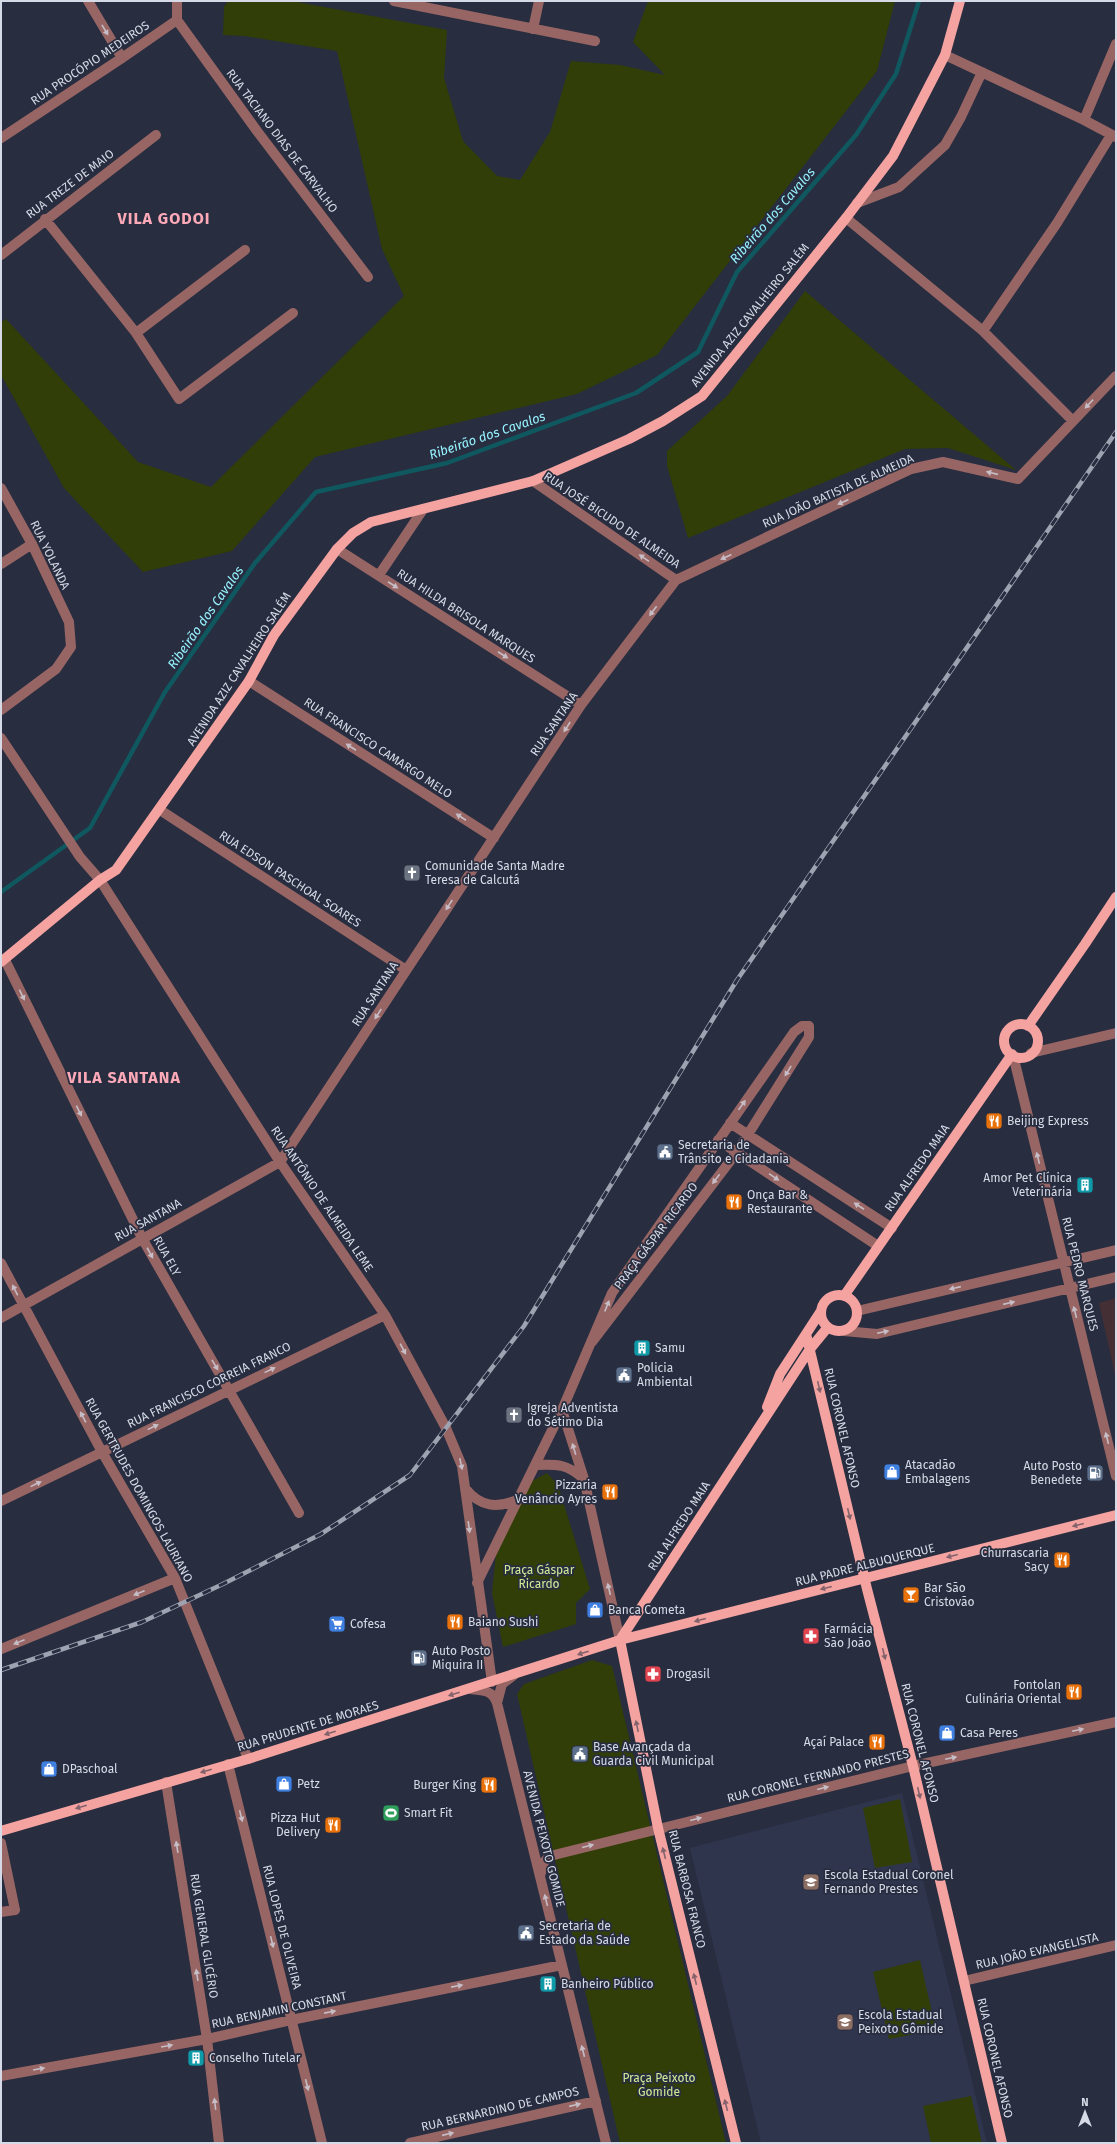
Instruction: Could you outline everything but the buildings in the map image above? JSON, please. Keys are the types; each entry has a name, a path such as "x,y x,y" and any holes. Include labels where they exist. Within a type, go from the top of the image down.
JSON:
{"main road":[{"name":"AVENIDA AZIZ CAVALHEIRO SALÉM","path":"3,961 100,880 116,870 160,810 249,680 274,634 337,549 353,533 371,522 422,511 533,482 629,440 702,396 846,218 893,156 945,55 960,1"},
{"path":"1028,1026 1086,944 1116,897"},
{"path":"1015,1025 1028,1026 1034,1031 1037,1036 1036,1047 1031,1053 1024,1057 1012,1055 1006,1048 1004,1042 1006,1032 1015,1025"},
{"name":"RUA ALFREDO MAIA","path":"844,1296 1012,1055"},
{"path":"760,1426 780,1374 827,1300 832,1297 844,1296 853,1303 857,1311 854,1324 844,1331 833,1330 828,1327 824,1322 821,1311"},
{"path":"760,1426 810,1349 828,1327"},
{"name":"RUA CORONEL AFONSO","path":"806,1334 864,1578 913,1766 1002,2143"},
{"name":"RUA ALFREDO MAIA","path":"620,1640 760,1426"},
{"name":"RUA PADRE ALBUQUERQUE","path":"620,1640 1116,1515"},
{"name":"RUA PRUDENTE DE MORAES","path":"1,1831 248,1759 620,1640"},
{"name":"RUA BARBOSA FRANCO","path":"620,1640 658,1828 736,2143"}],"street":[{"path":"88,1 122,58"},
{"path":"177,1 177,20"},
{"path":"394,1 595,41"},
{"path":"533,29 539,1"},
{"name":"RUA PROCÓPIO MEDEIROS","path":"1,138 177,20"},
{"name":"RUA TACIANO DIAS DE CARVALHO","path":"177,20 257,131 368,277"},
{"path":"1084,120 1116,44"},
{"path":"945,55 1084,120 1113,136 1057,223 983,331"},
{"path":"857,203 900,187 945,145 961,117 982,72"},
{"name":"RUA TREZE DE MAIO","path":"1,255 45,219 156,135"},
{"path":"846,218 983,331 1073,421"},
{"path":"45,219 136,333 179,399 293,313"},
{"path":"136,333 245,250"},
{"name":"RUA JOÃO BATISTA DE ALMEIDA","path":"676,580 912,470 943,462 1018,479 1116,376"},
{"name":"RUA JOSÉ BICUDO DE ALMEIDA","path":"533,482 676,580"},
{"name":"RUA YOLANDA","path":"1,488 32,544 69,622 71,646 56,669 1,710"},
{"path":"378,575 422,511"},
{"path":"1,564 32,544"},
{"name":"RUA HILDA BRISOLA MARQUES","path":"337,549 581,705"},
{"name":"RUA SANTANA","path":"1,1318 280,1162 581,705 676,580"},
{"name":"RUA FRANCISCO CAMARGO MELO","path":"249,680 494,838"},
{"name":"RUA ANTÔNIO DE ALMEIDA LEME","path":"1,738 80,857 100,880 280,1162 385,1315 456,1448 462,1466 477,1583"},
{"name":"RUA EDSON PASCHOAL SOARES","path":"160,810 406,970"},
{"name":"RUA ELY","path":"3,961 142,1238 300,1513"},
{"name":"PRAÇA GÁSPAR RICARDO","path":"477,1583 562,1410 612,1293 794,1032 802,1026 809,1026 809,1037 748,1135 592,1342"},
{"path":"1031,1053 1116,1033"},
{"name":"RUA PEDRO MARQUES","path":"1012,1055 1116,1476"},
{"path":"730,1123 892,1228"},
{"path":"718,1140 878,1246"},
{"path":"857,1311 1116,1250"},
{"name":"RUA GERTRUDES DOMINGOS LAURIANO","path":"1,1263 102,1452 175,1578 248,1759"},
{"path":"844,1331 877,1334 1116,1277"},
{"name":"RUA FRANCISCO CORREIA FRANCO","path":"1,1500 385,1315"},
{"path":"562,1410 584,1479 620,1640"},
{"path":"536,1465 566,1466 574,1470 584,1479"},
{"path":"465,1488 478,1501 488,1505 501,1505 519,1499"},
{"path":"1,1650 175,1578"},
{"path":"477,1583 492,1682"},
{"name":"AVENIDA PEIXOTO GOMIDE","path":"497,1704 502,1684 514,1675"},
{"name":"AVENIDA PEIXOTO GOMIDE","path":"470,1689 486,1690 495,1698 497,1704 606,2143"},
{"name":"RUA CORONEL FERNANDO PRESTES","path":"550,1856 913,1766 1116,1722"},
{"name":"RUA LOPES DE OLIVEIRA","path":"228,1764 322,2143"},
{"name":"RUA GENERAL GLICÉRIO","path":"166,1782 207,2039 219,2143"},
{"path":"529,1834 539,1851 550,1856 543,1862 540,1876"},
{"path":"1,1843 15,1910 1,1912"},
{"name":"RUA JOÃO EVANGELISTA","path":"964,1981 1116,1945"},
{"name":"RUA BENJAMIN CONSTANT","path":"1,2076 207,2039 291,2020 562,1965"},
{"name":"RUA BERNARDINO DE CAMPOS","path":"410,2143 596,2101"}],"shaded area":[{"path":"1116,1298 1116,1379 1099,1303"},
{"path":"902,1793 987,2143 761,2143 690,1848"}],"green space":[{"path":"228,1 292,1 447,30 444,78 463,141 497,176 520,180 550,132 571,61 620,65 665,75 633,42 648,1 895,1 877,71 657,355 577,394 315,457 232,551 143,572 64,488 1,375 1,322 6,319 138,462 211,487 404,296 382,249 337,51 244,36 223,35 224,7"},
{"path":"805,291 1016,470 948,448 905,449 688,538 667,466 667,451 727,396"},
{"name":"Praça Gáspar Ricardo","path":"547,1473 558,1485 590,1589 576,1603 576,1624 503,1647 492,1593 496,1553 530,1482"},
{"name":"Praça Peixoto Gomide","path":"592,1660 612,1666 726,2143 620,2143 517,1694 524,1684"},
{"path":"900,1799 912,1862 875,1868 863,1808"},
{"path":"920,1960 936,2030 889,2039 873,1972"},
{"path":"971,2096 982,2143 931,2143 923,2106"}],"waterway":[{"name":"Ribeirão dos Cavalos","path":"1,892 90,828 165,692 255,563 316,492 447,463 636,393 698,352 737,272 856,135 896,74 919,1"}],"railway":[{"path":"1,1670 142,1622 223,1584 321,1534 410,1475 524,1326 737,980 1116,432"}],"place":[{"name":"Comunidade Santa Madre Teresa de Calcutá","path":"412,873"},
{"name":"Beijing Express","path":"994,1121"},
{"name":"Secretaria de Trânsito e Cidadania","path":"665,1152"},
{"name":"Amor Pet Clínica Veterinária","path":"1085,1185"},
{"name":"Onça Bar & Restaurante","path":"734,1202"},
{"name":"Samu","path":"642,1348"},
{"name":"Policia Ambiental","path":"624,1375"},
{"name":"Igreja Adventista do Sétimo Dia","path":"514,1415"},
{"name":"Atacadão Embalagens","path":"892,1472"},
{"name":"Auto Posto Benedete","path":"1095,1473"},
{"name":"Pizzaria Venâncio Ayres","path":"610,1492"},
{"name":"Churrascaria Sacy","path":"1062,1560"},
{"name":"Bar São Cristovão","path":"911,1595"},
{"name":"Banca Cometa","path":"595,1610"},
{"name":"Baiano Sushi","path":"455,1622"},
{"name":"Cofesa","path":"337,1624"},
{"name":"Farmácia São João","path":"811,1636"},
{"name":"Auto Posto Miquira II","path":"419,1658"},
{"name":"Drogasil","path":"653,1674"},
{"name":"Fontolan Culinária Oriental","path":"1074,1692"},
{"name":"Casa Peres","path":"947,1733"},
{"name":"Açaí Palace","path":"877,1742"},
{"name":"Base Avançada da Guarda Civil Municipal","path":"580,1754"},
{"name":"DPaschoal","path":"49,1769"},
{"name":"Petz","path":"284,1784"},
{"name":"Burger King","path":"489,1785"},
{"name":"Smart Fit","path":"391,1813"},
{"name":"Pizza Hut Delivery","path":"333,1825"},
{"name":"Escola Estadual Coronel Fernando Prestes","path":"811,1882"},
{"name":"Secretaria de Estado da Saúde","path":"526,1933"},
{"name":"Banheiro Público","path":"548,1984"},
{"name":"Escola Estadual Peixoto Gômide","path":"845,2022"},
{"name":"Conselho Tutelar","path":"196,2058"}],"district":[{"name":"VILA GODOI","path":"164,218"},
{"name":"VILA SANTANA","path":"124,1077"}]}
